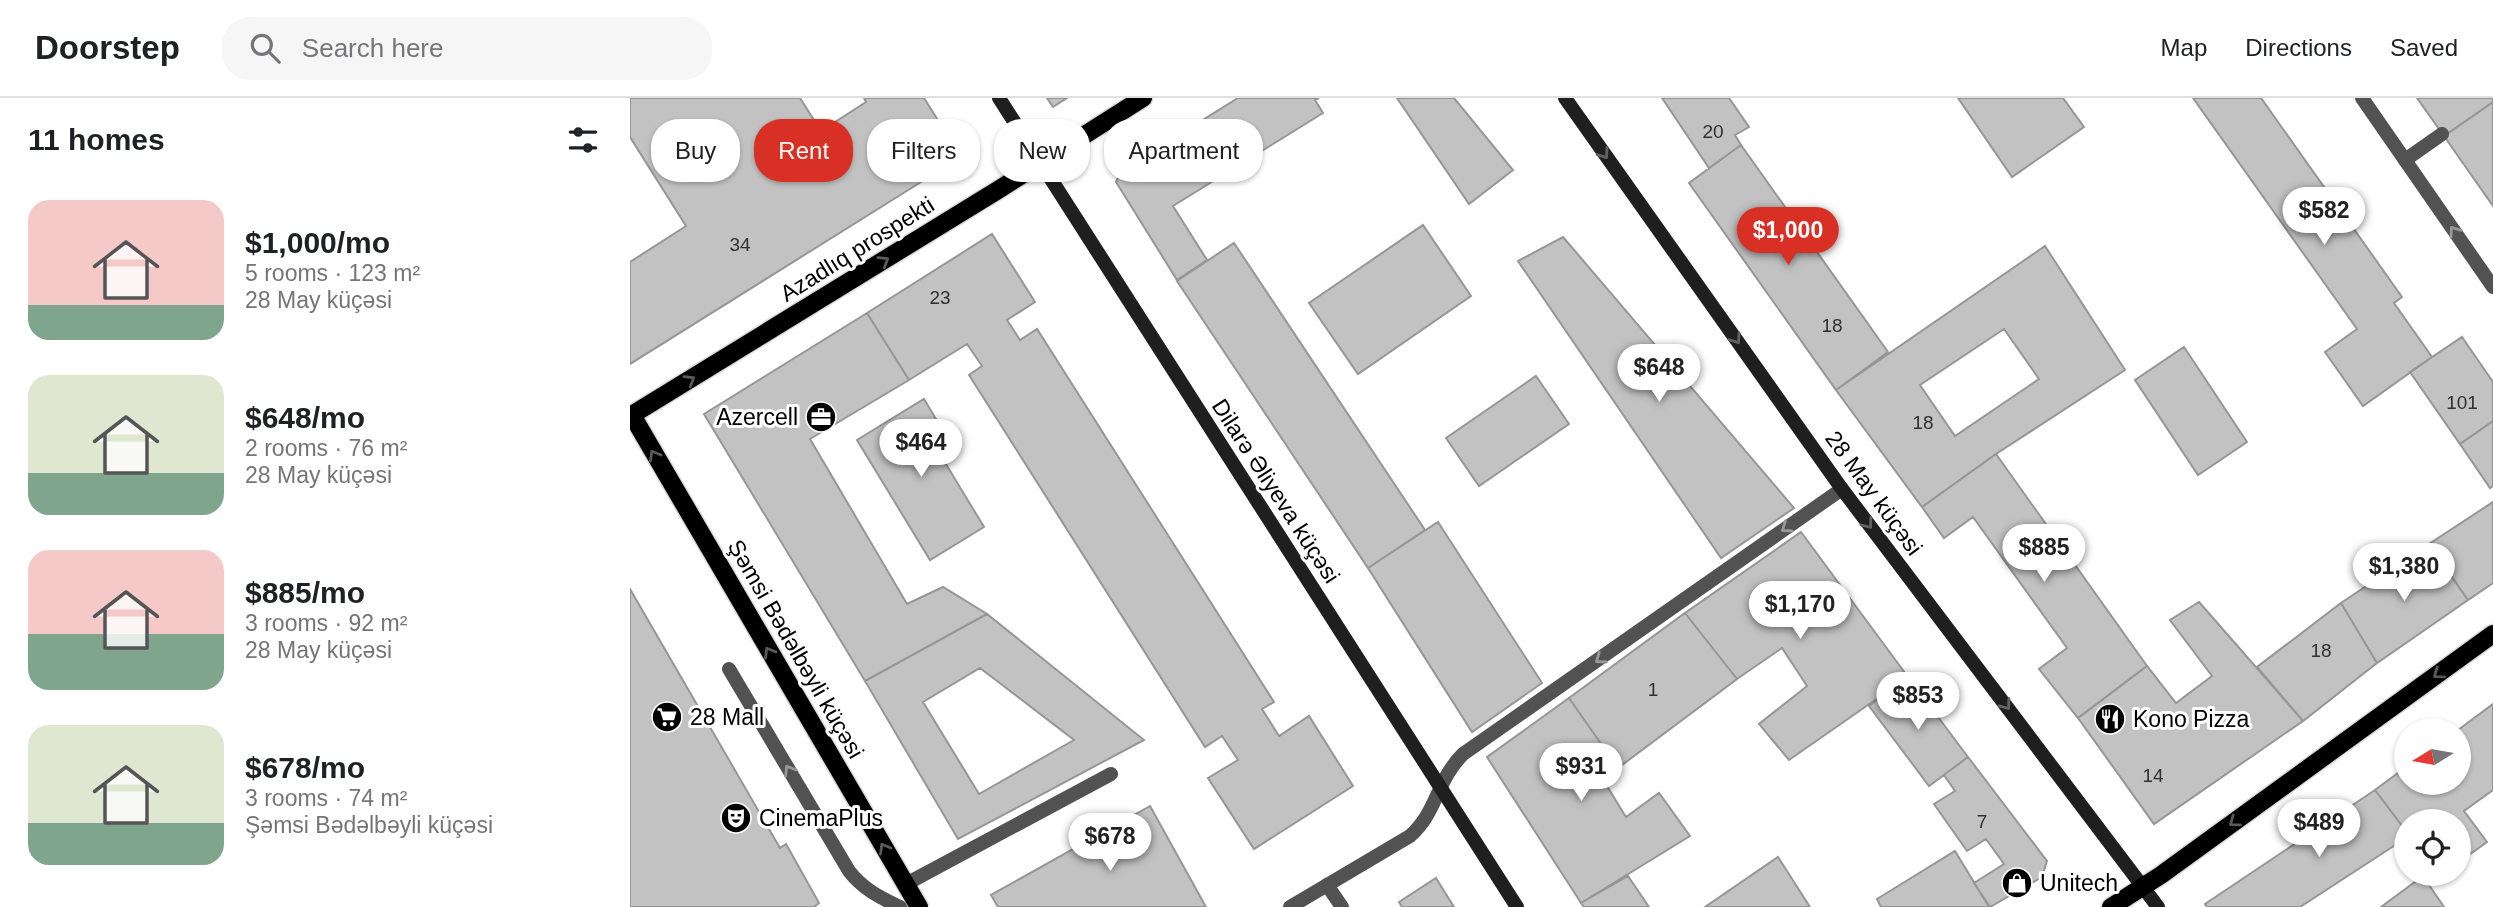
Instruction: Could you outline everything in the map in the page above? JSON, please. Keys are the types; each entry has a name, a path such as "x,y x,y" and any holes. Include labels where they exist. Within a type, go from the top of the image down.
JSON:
{"main road":[{"name":"Dilarə Əliyeva küçəsi","path":"999,98 1012,119"},
{"name":"Azadlıq prospekti","path":"1090,131 1143,98"},
{"name":"28 May küçəsi","path":"1565,98 1842,489 2158,907"},
{"name":"Azadlıq prospekti","path":"631,416 1009,182"},
{"name":"Dilarə Əliyeva küçəsi","path":"1052,182 1517,907"},
{"name":"Şəmsi Bədəlbəyli küçəsi","path":"631,416 919,907"},
{"path":"2111,907 2143,887 2493,634"}],"street":[{"path":"2362,98 2493,287"},
{"path":"2405,160 2442,134"},
{"path":"1290,907 1410,836 1423,824 1446,774 1464,754 1842,489"},
{"path":"729,669 849,871 860,885 900,907"},
{"path":"906,884 1111,774"},
{"path":"1327,885 1342,907"}],"building":[{"path":"630,98 800,98 813,119 754,119 754,182 853,182 853,119 840,119 866,102 864,98 924,98 937,119 867,119 867,182 921,182 630,364 630,262 686,226 658,182 740,182 740,119 651,119 651,170 630,137"},
{"path":"1047,98 1067,98 1053,107"},
{"path":"1238,98 1319,98 1315,100 1323,113 1263,150 1263,119 1204,119"},
{"path":"1397,98 1454,98 1513,170 1469,204"},
{"path":"1662,98 1729,98 1749,127 1735,135 1741,145 1709,168"},
{"path":"1958,98 2063,98 2084,127 2012,177"},
{"path":"2193,98 2261,98 2402,297 2394,303 2432,357 2363,406 2325,352 2357,329"},
{"path":"2417,98 2493,98 2493,102 2444,136"},
{"path":"2493,102 2493,206 2444,136"},
{"path":"1741,145 1888,352 1836,390 1689,183"},
{"path":"1116,182 1212,182 1173,206 1207,260 1177,280"},
{"path":"1423,225 1471,296 1358,374 1309,303"},
{"path":"992,234 1035,302 1007,320 1020,340 1037,329 1274,702 1262,709 1279,736 1309,716 1353,786 1254,849 1208,778 1238,760 1222,736 1205,747 969,375 982,366 967,344 909,380 867,313"},
{"path":"1563,237 1794,508 1721,558 1518,261"},
{"path":"1234,243 1425,530 1368,568 1177,281"},
{"path":"2045,246 2125,370 1996,454 1922,507 1836,390","holes":["2004,329 2039,379 1955,436 1920,385"]},
{"path":"867,313 909,380 810,439 907,604 943,587 987,614 865,681 704,414"},
{"path":"2462,337 2493,382 2493,421 2460,444 2410,372"},
{"path":"2184,347 2247,442 2198,475 2135,380"},
{"path":"1536,376 1569,424 1479,486 1446,438"},
{"path":"924,399 951,444 938,451 984,527 930,560 857,440"},
{"path":"2493,421 2493,486 2490,488 2460,444"},
{"path":"1996,454 2147,666 2078,718 2039,669 2067,648 1973,517 1944,538 1922,507"},
{"path":"2493,502 2493,583 2468,600 2429,544"},
{"path":"1438,522 1542,683 1472,732 1368,568"},
{"path":"1801,532 1908,677 1789,760 1759,724 1807,686 1782,648 1737,679 1685,613"},
{"path":"2429,544 2468,600 2377,663 2341,603"},
{"name":"28 Mall","path":"630,589 780,848 786,844 819,903 814,907 630,907"},
{"path":"2199,602 2303,721 2154,824 2078,718 2147,666 2176,703 2212,676 2170,620"},
{"path":"2341,603 2377,663 2303,721 2257,667"},
{"path":"1685,613 1737,679 1618,768 1569,698"},
{"path":"987,614 1144,740 958,839 865,681","holes":["980,668 1074,740 979,794 923,702"]},
{"path":"1908,677 1968,757 1929,786 1869,706"},
{"path":"1569,698 1618,768 1602,778 1626,817 1659,793 1690,836 1581,903 1487,757"},
{"path":"2493,704 2493,790 2467,809 2394,809 2394,815 2375,790 2394,776 2394,795 2471,795 2471,720"},
{"path":"1968,757 2047,861 2042,877 1990,907 1974,883 2004,864 1986,839 1967,851 1934,804 1955,791 1944,775"},
{"path":"2375,790 2394,815 2394,846 2300,907 2207,907 2205,904"},
{"path":"1150,806 1206,907 998,907 991,895"},
{"path":"2471,820 2487,842 2471,853"},
{"path":"1955,851 1989,907 1881,907 1877,899"},
{"path":"1778,857 1810,907 1705,907"},
{"path":"1628,876 1649,907 1584,907 1581,903"},
{"path":"1436,878 1454,907 1402,907 1399,902"},
{"path":"2409,886 2430,886 2444,907 2381,907"}],"place":[{"name":"Azercell","path":"821,417"},
{"name":"28 Mall","path":"667,717"},
{"name":"Kono Pizza","path":"2110,719"},
{"name":"CinemaPlus","path":"736,818"},
{"name":"Unitech","path":"2017,883"}]}
